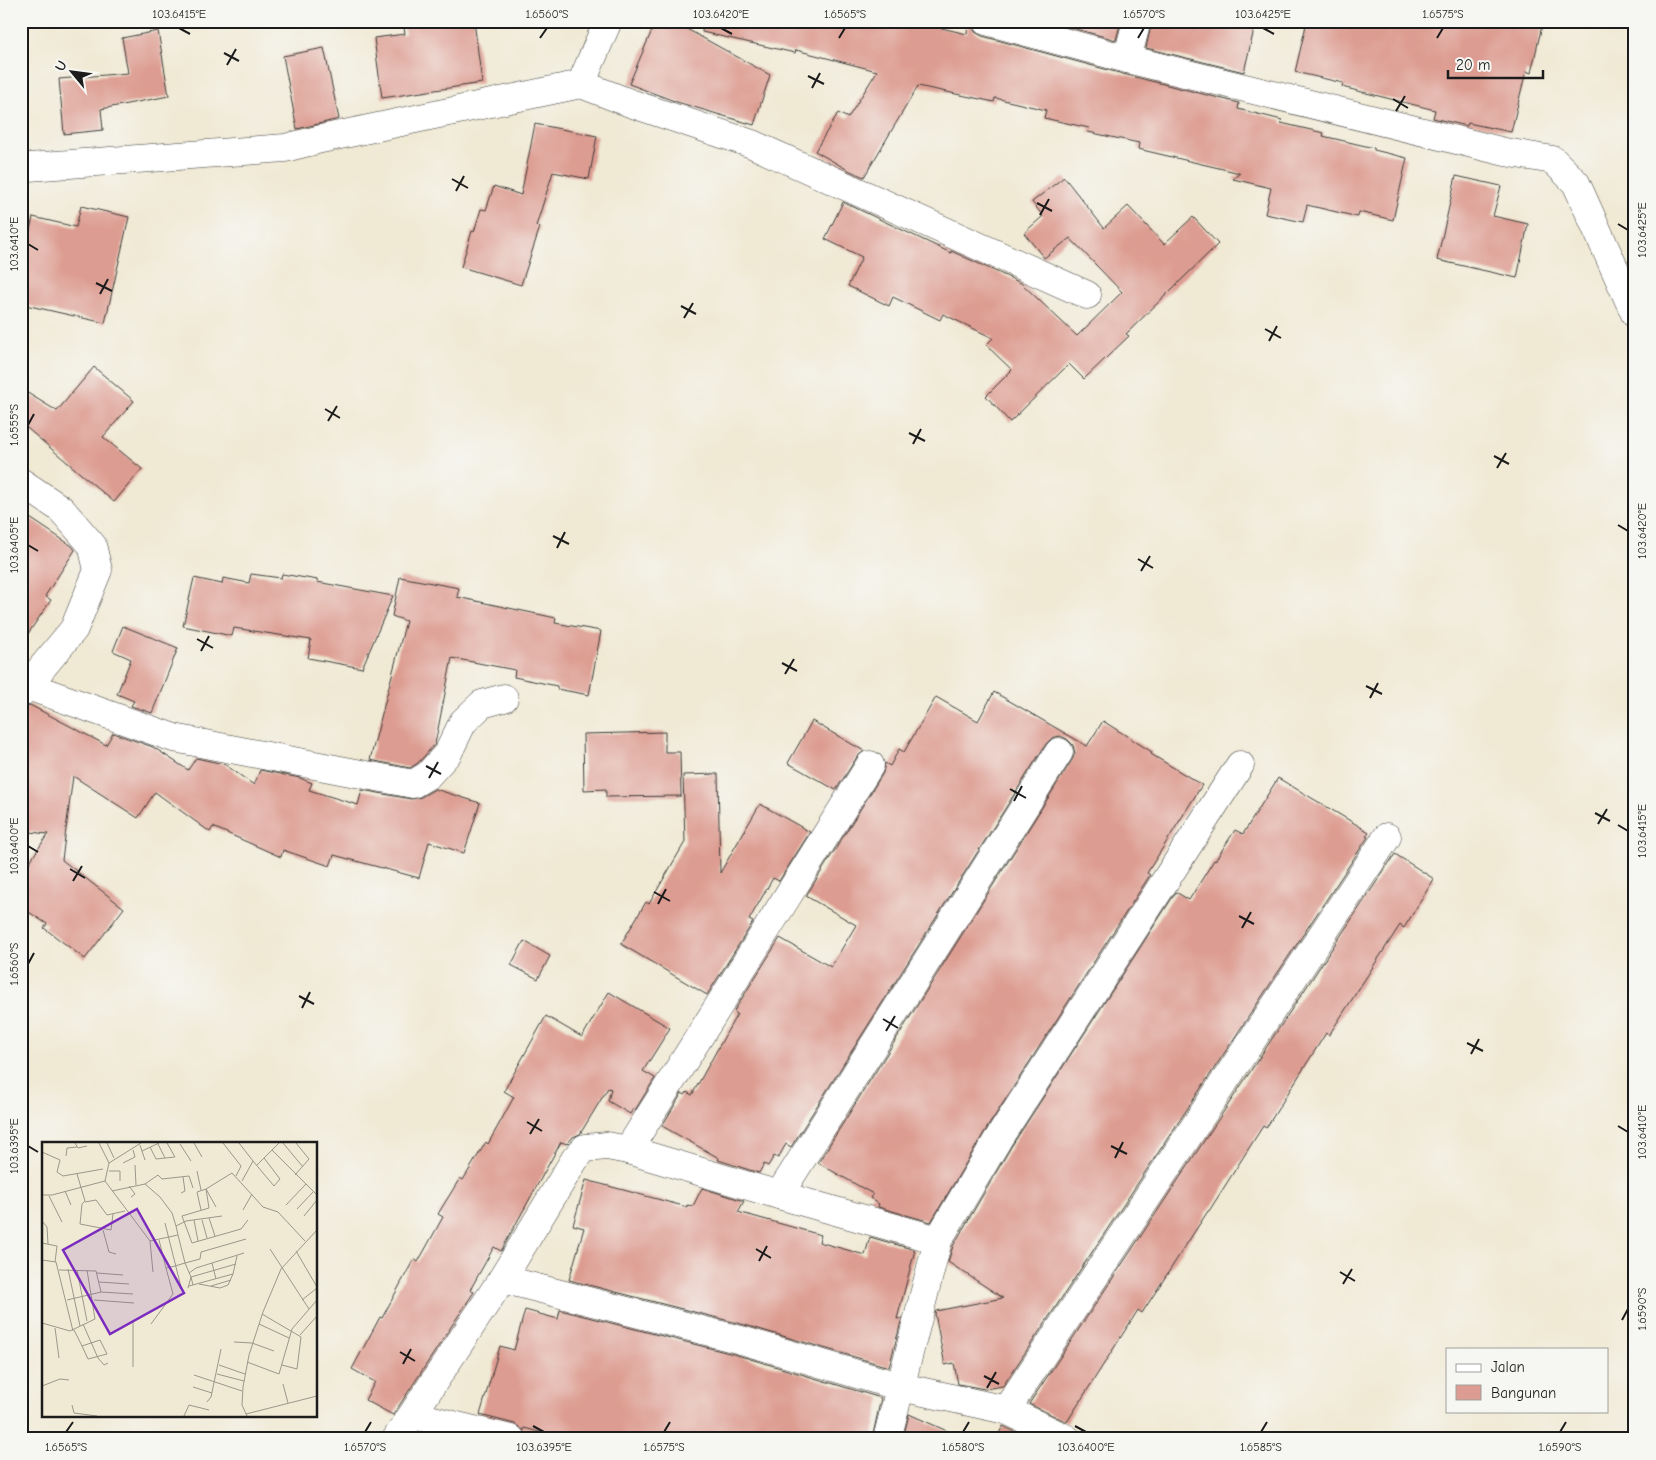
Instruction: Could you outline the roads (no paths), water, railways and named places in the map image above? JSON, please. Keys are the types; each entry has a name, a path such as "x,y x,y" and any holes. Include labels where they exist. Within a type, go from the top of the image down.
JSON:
{"street":[{"path":"581,84 608,21"},
{"path":"986,21 1127,59 1505,152 1553,160 1576,183 1635,314"},
{"path":"1127,59 1137,21"},
{"path":"21,170 29,167 285,148 581,84 630,103 752,144 1087,295"},
{"path":"21,482 61,509 92,545 98,570 74,629 24,689 174,738 413,784 428,776 448,753 463,722 482,704 504,698"},
{"path":"779,1196 1059,752"},
{"path":"628,1150 870,765"},
{"path":"888,1439 938,1240 998,1139 1240,765"},
{"path":"1006,1410 1387,837"},
{"path":"396,1439 502,1279 575,1159 585,1148 607,1146 628,1150 779,1196 938,1240"},
{"path":"502,1279 741,1340 901,1387 1006,1410 1067,1439"},
{"path":"412,1415 512,1439"}]}
